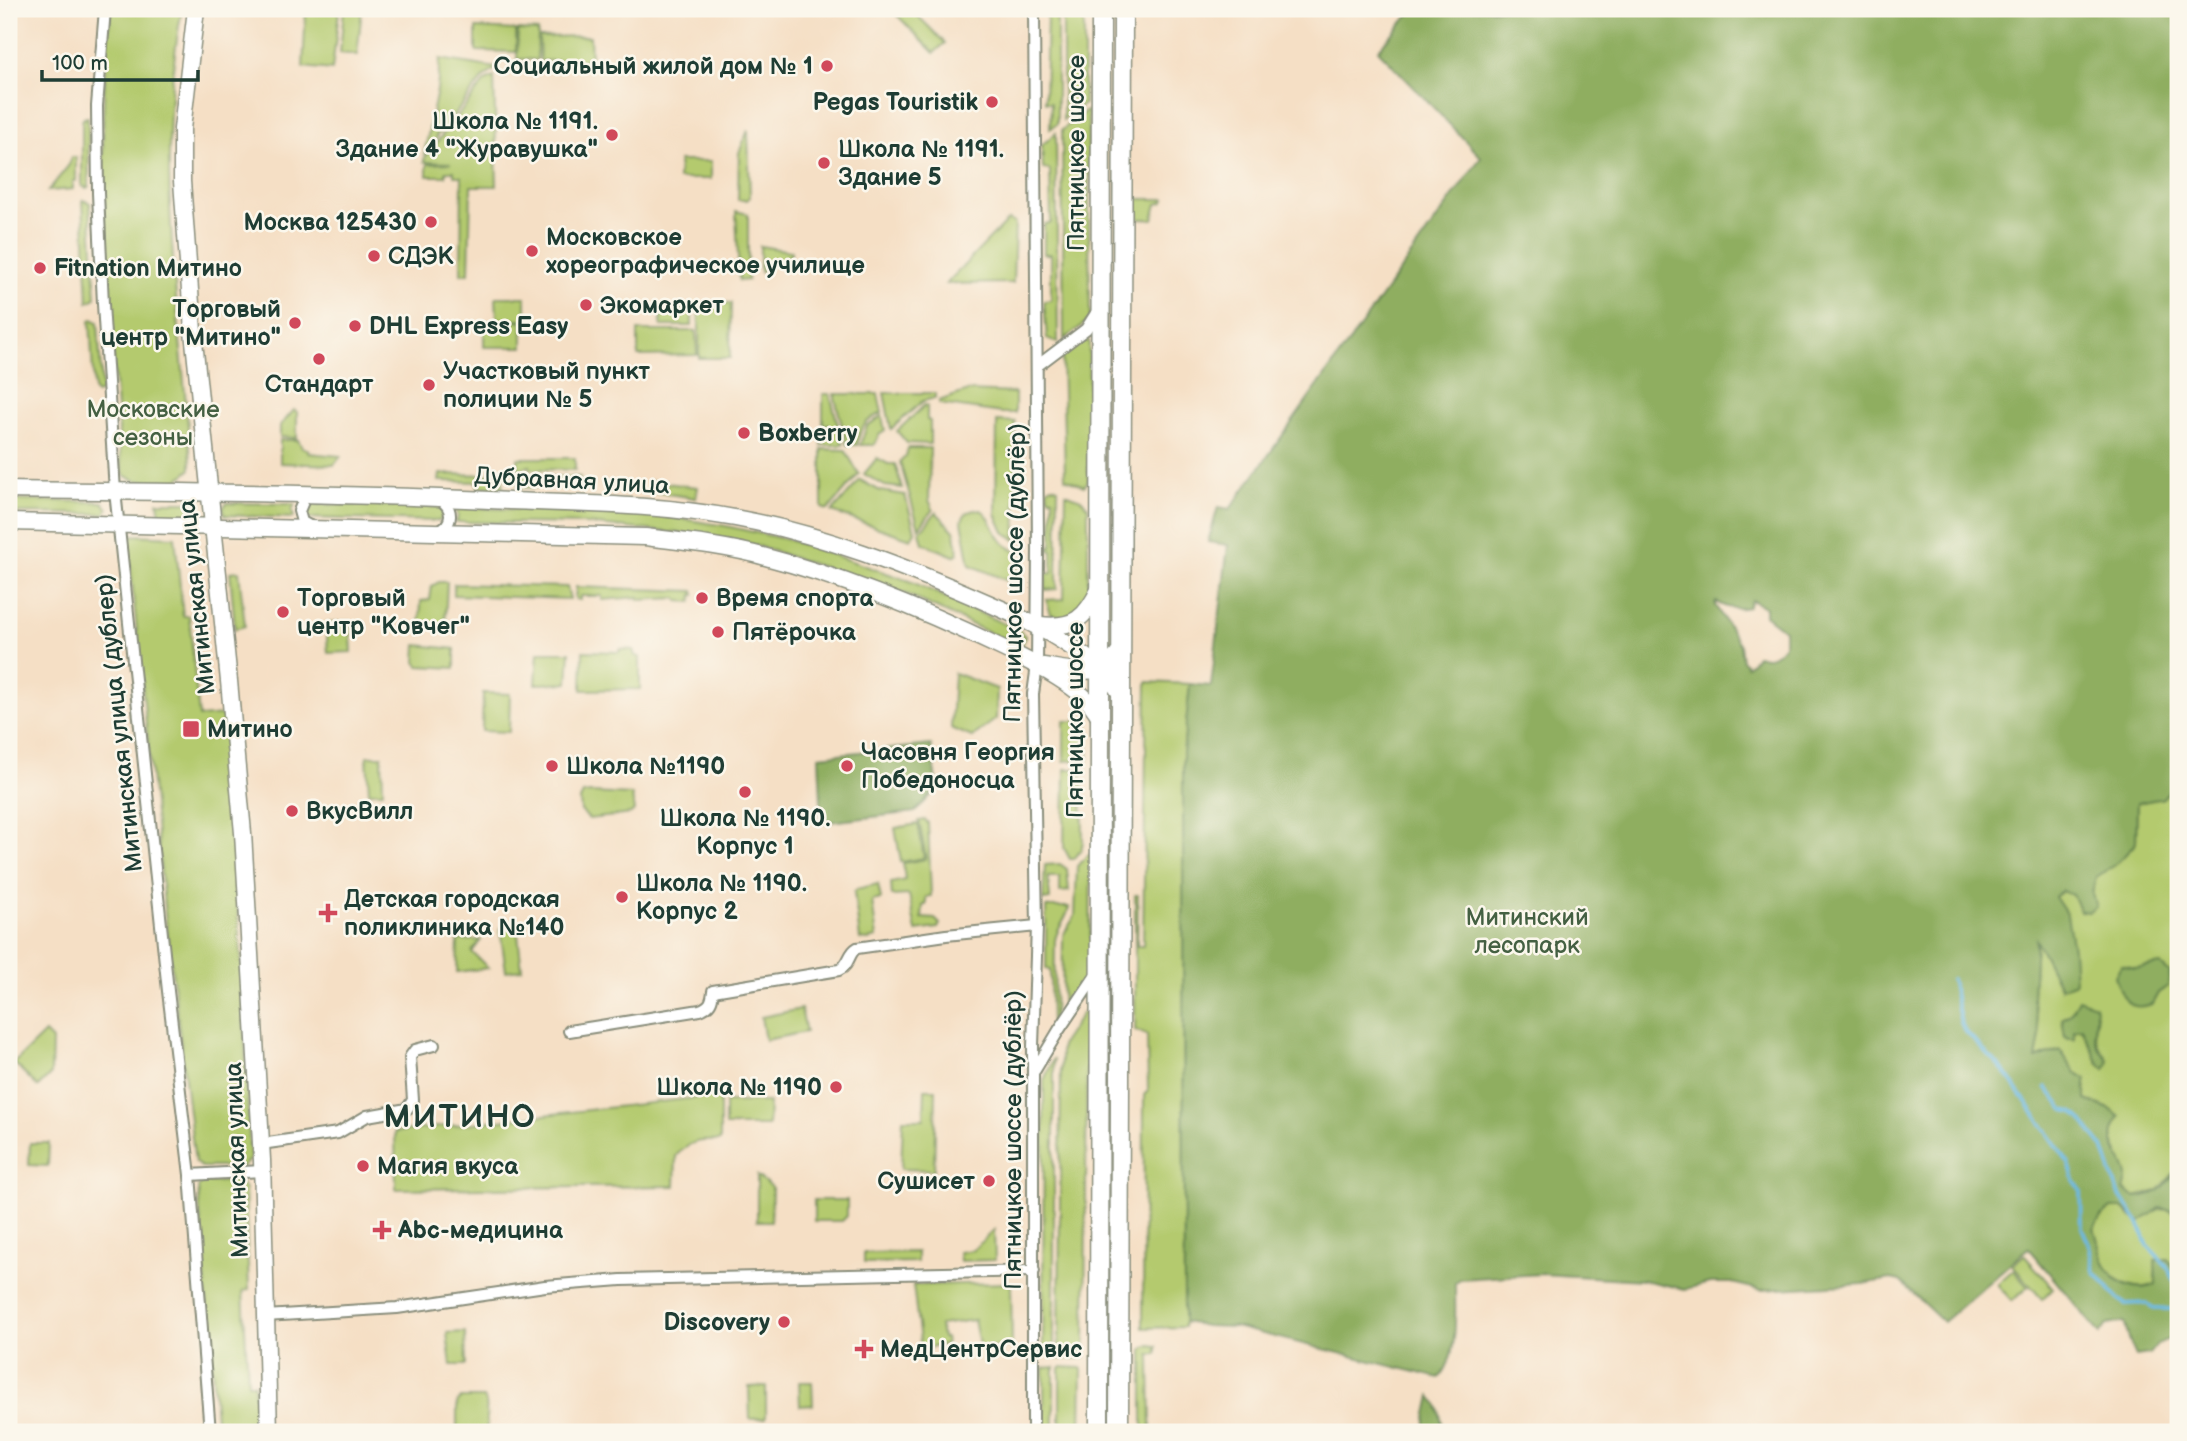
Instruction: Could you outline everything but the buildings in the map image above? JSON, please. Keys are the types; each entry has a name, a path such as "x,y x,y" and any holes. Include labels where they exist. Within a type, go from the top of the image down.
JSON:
{"main road":[{"name":"Митинская улица","path":"196,9 182,129 182,181 208,491 243,833 261,1144 269,1432"},
{"name":"Пятницкое шоссе","path":"1099,1432 1101,9"},
{"name":"Пятницкое шоссе","path":"1119,1432 1123,9"},
{"name":"Дубравная улица","path":"9,489 208,491 646,506 736,518 813,537 894,564 1037,625 1100,669 1120,693"},
{"path":"9,522 645,537 745,551 786,562 902,602 1037,665 1084,697 1099,716"},
{"path":"1037,625 1056,627 1071,624 1089,609 1100,588"},
{"path":"1037,665 1077,671 1100,669 1115,659 1120,651"}],"street":[{"name":"Митинская улица (дублер)","path":"105,9 97,106 98,193 115,491 169,1005 190,1175 210,1432"},
{"name":"Пятницкое шоссе (дублёр)","path":"1033,1432 1033,1073 1037,926 1033,694 1037,665 1034,9"},
{"path":"1037,366 1086,329 1100,304"},
{"path":"313,529 302,522 299,510 304,499 315,494"},
{"path":"434,531 446,526 450,516 444,502 436,498"},
{"path":"569,1031 700,1010 709,1006 713,991 839,970 847,964 853,950 857,948 946,935 1037,926"},
{"path":"1033,1073 1100,970"},
{"path":"261,1144 338,1133 367,1116 407,1109 413,1100 410,1057 415,1050 434,1045"},
{"path":"190,1175 262,1171"},
{"path":"265,1316 397,1308 545,1286 621,1280 1034,1271"}],"green space":[{"name":"Московские сезоны","path":"111,9 182,9 174,65 169,179 191,469 178,480 137,481 124,475 121,464 108,293 103,180 103,123"},
{"path":"306,9 339,11 332,70 303,67"},
{"path":"344,9 362,9 357,55 340,53"},
{"path":"903,9 911,9 945,43 934,53 897,15"},
{"path":"1050,9 1057,9 1057,124 1050,129 1051,103 1045,102 1047,15"},
{"path":"1063,9 1084,9 1084,104 1063,120"},
{"name":"Митинский лесопарк","path":"1414,9 2178,9 2178,779 2163,798 2137,803 2136,843 2115,865 2096,877 2092,893 2096,907 2089,912 2080,911 2072,895 2062,890 2055,897 2067,915 2075,982 2061,988 2036,940 2033,998 2040,1035 2036,1059 2060,1050 2075,1072 2086,1079 2086,1100 2110,1109 2120,1117 2112,1135 2126,1170 2124,1190 2134,1197 2152,1194 2160,1190 2178,1172 2178,1216 2172,1211 2160,1208 2139,1223 2123,1208 2111,1208 2094,1228 2101,1256 2109,1272 2127,1285 2142,1288 2156,1284 2155,1260 2168,1259 2178,1275 2178,1338 2161,1342 2149,1354 2136,1356 2124,1322 2107,1325 2100,1334 2028,1248 1943,1322 1900,1281 1891,1279 1863,1284 1761,1290 1732,1283 1710,1283 1685,1289 1643,1280 1541,1274 1460,1279 1455,1283 1453,1346 1450,1359 1439,1378 1235,1327 1184,1322 1183,753 1190,684 1211,686 1228,545 1208,542 1218,507 1230,509 1481,157 1378,50","holes":["1751,600 1765,607 1765,615 1784,630 1784,645 1772,656 1758,655 1747,666 1742,660 1740,645 1715,605 1716,602 1731,608 1743,608 1748,607"]},
{"path":"476,28 516,30 516,52 476,51"},
{"path":"518,30 538,31 537,60 517,59"},
{"path":"590,36 591,60 540,61 539,37"},
{"path":"440,59 497,68 483,78 436,135 424,155 437,90"},
{"path":"494,77 497,186 471,186 469,273 461,274 462,176 454,176 454,171 446,171 446,176 427,176 427,164 451,163 424,162 424,159 485,81"},
{"path":"1086,111 1090,319 1064,340 1062,130"},
{"path":"88,117 89,187 86,188 82,186 82,121"},
{"path":"748,130 750,197 747,200 738,200 739,153"},
{"path":"1056,133 1058,343 1047,339 1044,301 1051,300 1051,254 1044,254 1044,224 1051,223 1050,170 1043,169 1042,145"},
{"path":"72,157 76,157 76,181 73,181 73,189 48,191 69,165"},
{"path":"679,161 711,161 711,179 678,179"},
{"path":"1137,199 1165,199 1157,204 1153,219 1138,219"},
{"path":"83,200 90,203 96,298 88,302"},
{"path":"736,211 748,214 748,280 739,281"},
{"path":"1008,220 1015,223 1013,283 946,284"},
{"path":"760,246 791,251 791,255 760,272"},
{"path":"496,297 526,297 526,319 497,319"},
{"path":"699,303 731,303 730,358 699,358"},
{"path":"661,309 692,309 692,326 661,326"},
{"path":"92,319 98,322 102,391 97,394 94,392"},
{"path":"523,321 523,347 484,347 484,322"},
{"path":"638,331 696,331 697,355 638,356"},
{"path":"1082,339 1089,341 1088,481 1084,486 1065,478 1062,352"},
{"path":"968,391 1015,393 1015,413 939,404 939,401"},
{"path":"884,393 935,393 935,398 923,401 891,429"},
{"path":"823,394 830,394 843,445 822,445 822,432 829,432 829,424 823,424"},
{"path":"834,394 878,394 882,413 864,425 857,445 847,445"},
{"path":"925,405 927,420 930,421 930,444 907,443 897,431"},
{"path":"294,410 297,412 297,438 280,437 280,426"},
{"path":"882,416 885,431 879,435 874,445 860,445 867,426"},
{"path":"997,421 1015,422 1016,540 1004,532 996,514"},
{"path":"280,440 298,440 302,447 309,450 308,453 341,456 334,465 280,463"},
{"path":"908,448 930,448 929,500 933,509 919,528 900,462 906,456"},
{"path":"822,449 845,450 859,474 828,510 822,508"},
{"path":"518,458 575,458 575,470 530,469 530,466 518,469"},
{"path":"877,458 888,464 895,464 902,488 885,486 864,474"},
{"path":"440,474 503,475 503,487 478,487 477,482 439,481"},
{"path":"518,476 580,477 579,484 537,484 537,488 518,487"},
{"path":"860,480 880,491 905,495 915,531 911,539 832,512"},
{"path":"650,481 698,487 696,498 654,492 650,490"},
{"path":"1052,486 1058,488 1057,589 1045,590 1046,574 1052,573 1052,550 1049,550 1049,546 1052,546 1053,498 1048,497 1047,489"},
{"path":"1066,493 1081,499 1088,507 1088,600 1083,611 1062,618 1051,614 1046,600 1064,599"},
{"path":"9,500 103,502 108,509 104,514 9,513"},
{"path":"158,502 191,502 198,507 198,514 160,516"},
{"path":"227,503 295,504 292,510 294,518 225,515 223,508"},
{"path":"308,504 440,507 445,515 439,521 307,518 303,511"},
{"path":"455,507 658,515 789,540 910,581 1020,631 1025,636 1022,644 1016,645 904,593 751,544 689,534 586,524 456,522 458,516"},
{"path":"980,509 989,518 1002,541 1017,552 1017,580 1013,583 970,565 962,521 968,512"},
{"path":"936,512 955,532 958,553 954,556 923,543 920,532"},
{"path":"133,535 175,537 183,616 189,616 199,717 223,715 242,969 250,1159 243,1167 201,1167 195,1162 164,905 128,541"},
{"path":"239,571 245,626 235,629 230,572"},
{"path":"447,582 445,625 422,624 421,601 430,600 432,586"},
{"path":"454,584 567,587 570,599 454,595"},
{"path":"576,587 694,591 695,595 692,602 678,601 677,598 639,600 639,597 602,600 602,596 580,596 580,600 575,599"},
{"path":"350,621 352,652 328,653 326,623"},
{"path":"417,645 455,649 455,668 419,666 416,662"},
{"path":"620,649 633,650 635,656 640,657 640,689 582,690 583,651 619,652"},
{"path":"538,652 570,652 568,683 536,684"},
{"path":"954,673 997,689 996,719 972,737 951,728"},
{"path":"1147,682 1190,684 1183,753 1184,1327 1143,1328 1144,1095 1148,1091 1147,1035 1135,1030 1135,895 1138,895 1137,946 1143,946"},
{"path":"483,693 510,694 509,732 482,731"},
{"path":"1064,721 1088,721 1088,760 1064,761"},
{"path":"931,745 937,789 915,812 822,823 819,756"},
{"path":"367,756 382,756 383,792 369,792"},
{"path":"1065,769 1082,769 1083,842 1074,859 1070,859 1064,848"},
{"path":"2178,779 2178,1172 2158,1191 2134,1197 2124,1189 2127,1177 2113,1140 2112,1127 2119,1117 2110,1109 2086,1100 2086,1079 2075,1072 2060,1050 2035,1059 2040,1035 2033,998 2036,938 2060,988 2067,915 2055,897 2062,889 2072,894 2092,893 2096,877 2115,865 2136,843 2137,803 2163,798","holes":["2122,965 2135,968 2168,986 2158,993 2152,1004","2097,1013 2095,1030 2101,1050 2105,1054 2098,1062 2082,1028 2074,1031 2062,1019 2070,1014"]},
{"path":"583,794 632,795 634,811 631,814 589,819 581,811 580,800"},
{"path":"925,820 928,823 931,896 926,897 922,918 935,919 940,924 938,928 916,931 909,895 892,896 891,883 905,880 903,863 926,859 919,821"},
{"path":"918,824 924,858 901,862 895,828"},
{"path":"1091,855 1090,975 1062,1014 1063,935 1075,916 1077,866"},
{"path":"1060,864 1067,869 1069,891 1060,892 1060,877 1048,877 1050,899 1043,900 1045,865"},
{"path":"878,884 881,899 872,901 877,938 860,939 854,892"},
{"path":"1046,907 1069,907 1055,941 1054,1028 1051,1028 1050,970 1046,969"},
{"path":"517,926 522,969 506,971 500,928"},
{"path":"458,940 481,940 472,952 488,968 457,972"},
{"path":"2160,964 2170,973 2168,986 2158,993 2152,1004 2131,1005 2123,996 2115,976 2121,965 2135,968"},
{"path":"2078,999 2095,1005 2096,1042 2109,1061 2105,1069 2098,1062 2082,1028 2074,1031 2074,1039 2065,1037 2062,1019 2070,1014"},
{"path":"801,1009 806,1032 765,1040 761,1017"},
{"path":"1083,1012 1087,1012 1085,1358 1059,1359 1061,1045"},
{"path":"45,1033 52,1040 51,1074 38,1087 14,1063"},
{"path":"1054,1058 1054,1350 1043,1350 1044,1080"},
{"path":"925,1089 936,1089 934,1170 901,1169 903,1119 924,1119"},
{"path":"720,1095 720,1141 696,1142 676,1156 675,1186 396,1189 395,1132"},
{"path":"725,1102 769,1102 768,1126 725,1126"},
{"path":"30,1143 49,1143 48,1166 29,1165"},
{"path":"757,1176 772,1187 771,1221 757,1221"},
{"path":"240,1181 245,1189 249,1290 243,1291 248,1383 254,1383 257,1432 217,1432 198,1187 203,1182"},
{"path":"814,1200 847,1200 847,1216 842,1221 814,1221"},
{"path":"2111,1208 2123,1208 2131,1217 2161,1209 2178,1216 2178,1275 2174,1270 2155,1272 2157,1284 2135,1287 2109,1272 2103,1261 2094,1228"},
{"path":"994,1230 995,1260 960,1261 959,1252 973,1250"},
{"path":"917,1252 917,1262 864,1263 864,1253"},
{"path":"2024,1255 2053,1288 2042,1299 2012,1265"},
{"path":"2013,1270 2028,1287 2012,1301 1997,1284"},
{"path":"1011,1283 1012,1346 979,1345 974,1320 940,1325 946,1345 921,1349 913,1285"},
{"path":"465,1332 466,1365 451,1365 447,1333"},
{"path":"1150,1345 1157,1346 1157,1354 1150,1355 1151,1432 1143,1432 1143,1349"},
{"path":"1054,1367 1054,1432 1044,1432 1044,1368"},
{"path":"1062,1367 1082,1370 1081,1432 1060,1432"},
{"path":"799,1382 812,1382 813,1405 800,1406"},
{"path":"766,1386 766,1418 750,1419 749,1387"},
{"path":"1431,1396 1438,1406 1444,1432 1423,1432"},
{"path":"461,1398 484,1398 487,1432 457,1432 457,1403"}],"waterway":[{"path":"1951,979 1961,1023 1966,1032 2005,1072 2069,1163 2074,1180 2081,1191 2082,1228 2089,1244 2094,1271 2118,1299 2126,1304 2147,1303 2154,1309 2178,1309"},
{"path":"2046,1087 2064,1110 2073,1112 2080,1118 2103,1147 2118,1193 2139,1223 2148,1246 2167,1266 2178,1287"}],"place":[{"name":"Социальный жилой дом № 1","path":"827,66"},
{"name":"Pegas Touristik","path":"992,102"},
{"name":"Школа № 1191. Здание 4 \"Журавушка\"","path":"612,135"},
{"name":"Школа № 1191. Здание 5","path":"824,163"},
{"name":"Москва 125430","path":"431,222"},
{"name":"Московское хореографическое училище","path":"532,251"},
{"name":"СДЭК","path":"374,256"},
{"name":"Fitnation Митино","path":"40,268"},
{"name":"Экомаркет","path":"586,305"},
{"name":"Торговый центр \"Митино\"","path":"295,323"},
{"name":"DHL Express Easy","path":"355,326"},
{"name":"Стандарт","path":"319,359"},
{"name":"Участковый пункт полиции № 5","path":"429,385"},
{"name":"Boxberry","path":"744,433"},
{"name":"Время спорта","path":"702,598"},
{"name":"Торговый центр \"Ковчег\"","path":"283,612"},
{"name":"Пятёрочка","path":"718,632"},
{"name":"Митино","path":"191,729"},
{"name":"Школа №1190","path":"552,766"},
{"name":"Часовня Георгия Победоносца","path":"847,766"},
{"name":"Школа № 1190. Корпус 1","path":"745,792"},
{"name":"ВкусВилл","path":"292,811"},
{"name":"Школа № 1190. Корпус 2","path":"622,897"},
{"name":"Детская городская поликлиника №140","path":"328,913"},
{"name":"Школа № 1190","path":"836,1087"},
{"name":"Магия вкуса","path":"363,1166"},
{"name":"Сушисет","path":"989,1181"},
{"name":"Abc-медицина","path":"382,1230"},
{"name":"Discovery","path":"784,1322"},
{"name":"МедЦентрСервис","path":"864,1349"}],"district":[{"name":"МИТИНО","path":"460,1117"}]}
